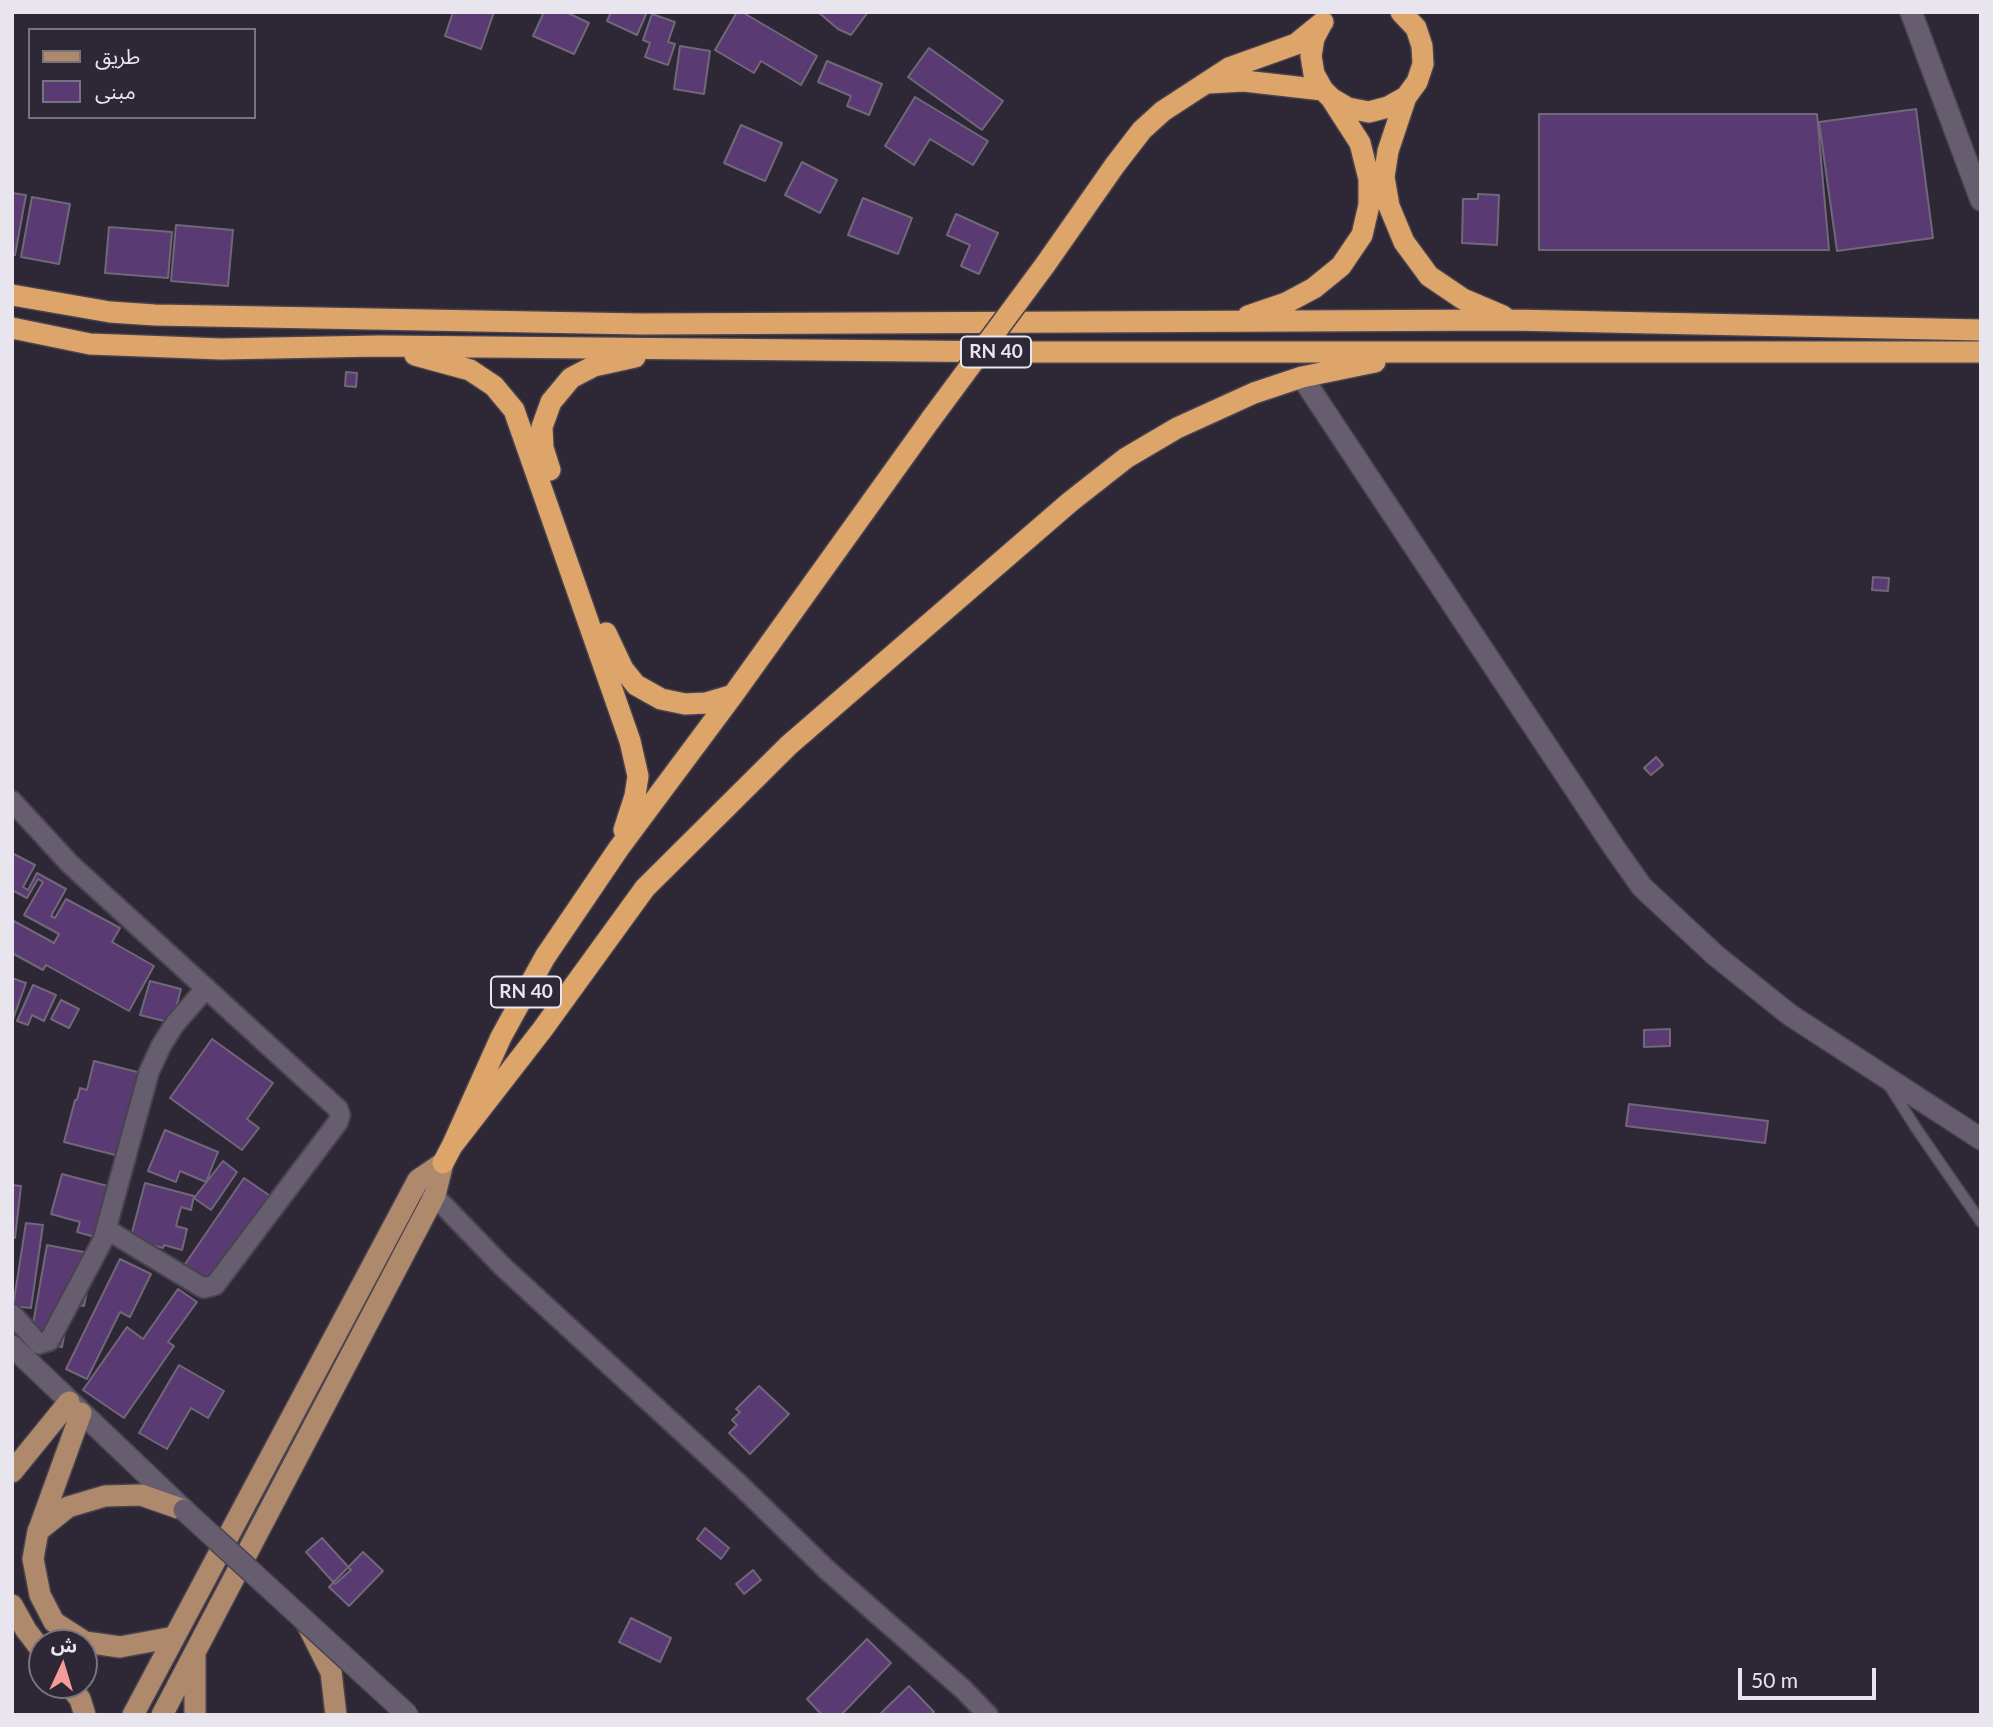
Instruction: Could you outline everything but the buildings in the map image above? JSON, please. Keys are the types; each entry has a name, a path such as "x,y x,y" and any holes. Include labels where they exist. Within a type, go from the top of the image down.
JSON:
{"highway":[{"path":"1403,13 1416,28 1422,46 1423,64 1417,82 1406,97 1388,151 1384,177 1388,206 1404,242 1429,276 1463,299 1511,320"},
{"path":"1203,83 1228,68 1296,44 1328,17"},
{"path":"1230,323 1286,303 1314,288 1341,266 1362,235 1369,205 1369,179 1360,143 1314,74 1311,56 1314,38 1328,17"},
{"path":"1203,83 1244,81 1327,94 1348,108 1369,112 1388,107 1406,97"},
{"name":"RN 40","path":"447,1155 501,1037 545,957 619,848 1142,130 1163,110 1203,83"},
{"name":"RN 40","path":"12,295 110,312 169,315 641,324 1511,320 1981,330"},
{"name":"RN 40","path":"12,328 90,344 221,349 379,346 1446,353 1981,352"},
{"path":"379,346 470,370 494,386 514,410 630,741 638,776 635,796 619,848"},
{"path":"669,349 594,366 571,378 551,401 542,427 542,448 609,644 622,669 636,685 661,699 685,704 706,704 733,695"},
{"path":"447,1155 645,888 789,745 1070,502 1126,458 1177,428 1254,393 1302,377 1359,365 1446,353"}],"main road":[{"path":"133,1715 418,1180 447,1155"},
{"path":"162,1715 435,1195 447,1155"},
{"path":"75,1407 38,1531 33,1559 40,1595 54,1622 85,1642 120,1647 174,1637"},
{"path":"12,1472 75,1407"},
{"path":"38,1531 68,1507 105,1496 141,1495 184,1510"},
{"path":"12,1605 28,1633"},
{"path":"304,1619 331,1672 336,1715"},
{"path":"195,1653 195,1715"}],"street":[{"path":"1911,12 1981,200"},
{"path":"1302,377 1612,846 1642,887 1715,955 1790,1015 1981,1139"},
{"path":"12,801 70,864 338,1109 340,1115 338,1122 215,1285 200,1286 106,1229"},
{"path":"12,1314 39,1344 49,1341 98,1252 149,1072 174,1025 206,988"},
{"path":"418,1180 502,1266 740,1485 826,1569 964,1690 988,1715"},
{"path":"12,1346 184,1510 304,1619 398,1712"}],"lane":[{"path":"1882,1074 1981,1223"}]}
